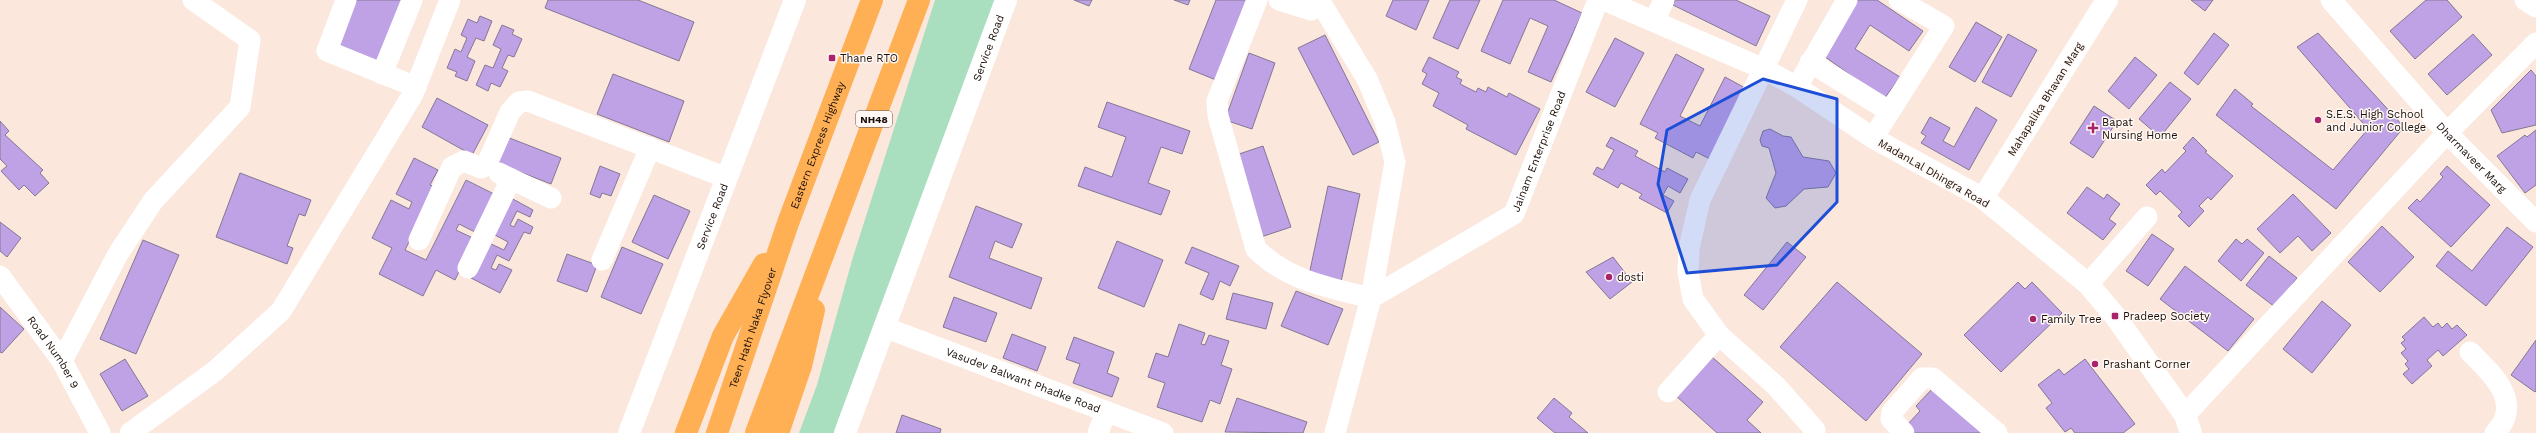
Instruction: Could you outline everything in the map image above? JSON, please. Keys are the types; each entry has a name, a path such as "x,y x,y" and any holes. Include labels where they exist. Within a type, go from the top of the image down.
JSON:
{"highway":[{"name":"Eastern Express Highway","path":"788,223 872,0"},
{"name":"NH48","path":"756,433 920,0"},
{"name":"Teen Hath Naka Flyover","path":"717,433 748,346 788,223"},
{"path":"686,433 723,336 788,223"},
{"path":"778,433 802,366 829,239"}],"street":[{"path":"62,361 118,254 154,201 240,107 250,40 193,0"},
{"path":"346,0 327,51 416,87"},
{"path":"382,74 412,0"},
{"path":"130,433 215,371 281,311 416,87 450,0"},
{"name":"Service Road","path":"628,433 795,0"},
{"name":"Service Road","path":"845,433 1006,0"},
{"path":"1256,0 1217,101 1218,116 1256,249 1270,262 1294,276 1319,286 1371,298"},
{"path":"1279,0 1315,5 1367,79 1385,122 1395,162 1371,298 1335,433"},
{"name":"Jainam Enterprise Road","path":"1371,298 1514,214 1604,0"},
{"name":"MadanLal Dhingra Road","path":"1604,0 1764,69 1797,87 1872,138 1983,198 2088,284 2115,316 2188,424"},
{"path":"1654,21 1664,0"},
{"path":"1797,87 1847,0"},
{"path":"1872,138 1944,26 1899,0"},
{"name":"Mahapalika Bhavan Marg","path":"1983,198 2107,0"},
{"name":"Dharmaveer Marg","path":"2331,0 2447,134 2536,222"},
{"path":"2525,0 2536,7"},
{"path":"1794,1 1764,69 1700,200 1689,248 1688,272 1693,299 1719,335 1776,386 1815,430 1815,433"},
{"path":"2188,424 2447,134 2536,43"},
{"path":"1810,62 1890,111"},
{"path":"486,166 510,112 519,102 528,101 727,178"},
{"path":"602,260 650,148"},
{"path":"419,240 452,167 464,161 482,168 486,166 551,198"},
{"path":"468,268 511,179"},
{"path":"2088,284 2146,217"},
{"name":"Road Number 9","path":"0,276 62,361 100,433"},
{"name":"Vasudev Balwant Phadke Road","path":"884,328 1163,433"},
{"path":"1668,392 1719,335"},
{"path":"2470,352 2498,380 2506,395 2504,413 2500,427 2495,433"},
{"path":"1904,433 1891,419 1892,412 1922,378 1933,378 1997,433"},
{"path":"1098,433 1106,412"}],"highlighted area":[{"path":"1763,79 1837,99 1837,202 1777,265 1687,273 1658,184 1667,130"}],"green space":[{"path":"935,0 997,0 837,433 799,433 817,385 853,257"}],"building":[{"path":"351,0 407,0 377,70 330,50"},
{"path":"548,0 638,0 694,22 679,61 545,8"},
{"path":"1074,0 1092,0 1089,6"},
{"path":"1174,0 1190,0 1188,5"},
{"path":"1216,0 1247,0 1216,80 1189,69"},
{"path":"1393,0 1429,0 1416,30 1386,16"},
{"path":"1450,0 1480,0 1458,49 1433,38"},
{"path":"1503,0 1554,0 1582,13 1551,82 1528,72 1548,26 1530,18 1510,64 1481,51"},
{"path":"1675,0 1736,0 1770,16 1756,46 1673,5"},
{"path":"1855,0 1877,0 1923,31 1909,51 1870,25 1855,49 1900,77 1884,99 1821,54"},
{"path":"2191,0 2213,0 2205,11"},
{"path":"2426,0 2447,0 2462,17 2415,59 2390,31"},
{"path":"480,16 492,21 484,41 476,38 467,57 475,61 467,81 455,76 457,72 447,68 455,49 461,52 467,38 461,35 468,19 477,23"},
{"path":"1976,22 2002,37 1975,82 1949,67"},
{"path":"502,25 514,30 512,34 522,39 514,57 508,55 502,68 508,71 500,87 491,83 488,91 476,85 485,65 493,68 501,49 493,45"},
{"path":"2214,33 2229,45 2198,85 2184,73"},
{"path":"2318,33 2404,127 2336,209 2216,115 2235,89 2253,104 2251,106 2333,170 2368,129 2297,47"},
{"path":"2008,34 2037,50 2011,97 1982,82"},
{"path":"2473,34 2492,55 2447,95 2428,74"},
{"path":"1325,35 1379,142 1353,155 1298,48"},
{"path":"1615,38 1644,53 1615,107 1586,92"},
{"path":"1249,53 1275,63 1252,129 1225,120"},
{"path":"1676,54 1704,69 1680,116 1700,126 1725,77 1749,90 1712,160 1696,152 1693,158 1655,138 1658,133 1640,124"},
{"path":"1429,57 1459,72 1456,77 1462,80 1460,84 1476,92 1478,88 1486,92 1488,87 1507,97 1509,93 1540,109 1516,155 1466,129 1468,125 1433,106 1439,93 1422,84 1427,74 1422,71"},
{"path":"2135,57 2157,75 2129,109 2108,91"},
{"path":"2531,70 2536,76 2536,125 2502,133 2491,110"},
{"path":"613,74 684,101 669,142 597,114"},
{"path":"2170,82 2191,99 2160,137 2139,119"},
{"path":"437,98 488,125 472,155 422,127"},
{"path":"1107,102 1190,131 1182,154 1161,147 1148,183 1170,191 1161,215 1078,186 1085,167 1112,177 1126,137 1098,127"},
{"path":"2094,106 2117,121 2093,158 2070,143"},
{"path":"1976,107 1997,120 1969,170 1921,143 1926,136 1921,133 1930,117 1950,128 1943,141 1954,147"},
{"path":"0,121 9,131 5,135 43,170 40,173 49,183 35,196 24,185 19,190 1,171 7,166 0,159"},
{"path":"1770,129 1783,136 1791,137 1803,157 1829,161 1836,173 1828,187 1804,189 1786,206 1775,208 1766,198 1776,173 1769,148 1762,146 1760,140 1763,131"},
{"path":"2536,130 2536,185 2525,193 2497,156 2525,135 2527,137"},
{"path":"507,137 561,158 551,184 497,163"},
{"path":"1611,137 1638,151 1635,156 1665,172 1667,168 1688,179 1680,193 1668,186 1663,195 1674,201 1667,213 1639,198 1642,194 1621,183 1618,188 1593,174 1597,167 1603,170 1614,150 1606,146"},
{"path":"2193,137 2207,151 2205,152 2233,176 2211,200 2208,197 2199,206 2204,211 2189,227 2178,216 2182,212 2160,191 2156,195 2146,185 2162,169 2165,173 2186,151 2183,148"},
{"path":"1263,146 1291,227 1261,237 1233,156"},
{"path":"414,158 438,170 430,185 436,187 405,250 426,260 466,180 496,195 477,233 459,224 456,230 475,239 455,280 436,270 423,296 379,274 392,248 372,238 391,200 409,209 412,202 396,194"},
{"path":"600,166 620,174 611,196 602,193 600,198 590,194"},
{"path":"2447,166 2490,205 2451,247 2408,208 2417,199 2420,202 2443,177 2440,174"},
{"path":"240,173 311,200 305,216 299,214 287,246 293,248 287,264 216,237"},
{"path":"1328,186 1360,194 1341,282 1309,275"},
{"path":"2087,187 2104,199 2107,194 2120,204 2109,219 2116,224 2103,240 2067,213"},
{"path":"2293,194 2331,233 2312,251 2298,236 2280,253 2257,229"},
{"path":"654,195 690,211 668,259 632,242"},
{"path":"511,198 533,210 530,217 517,211 510,225 514,227 518,219 533,227 530,234 524,232 509,261 497,255 491,268 496,270 499,264 512,270 500,293 471,278 489,243 504,250 508,242 493,234"},
{"path":"976,206 1022,224 1012,248 995,241 989,258 1042,278 1031,309 949,277"},
{"path":"0,222 21,238 7,257 0,251"},
{"path":"2382,226 2414,257 2380,292 2348,262"},
{"path":"2507,227 2533,247 2486,306 2436,266 2448,251 2472,271"},
{"path":"2152,234 2174,249 2148,286 2126,271"},
{"path":"2236,239 2242,244 2247,239 2264,253 2241,281 2218,261"},
{"path":"143,240 179,255 136,354 100,339"},
{"path":"1117,241 1163,260 1144,307 1098,288"},
{"path":"1787,242 1806,257 1763,310 1744,295"},
{"path":"622,247 663,264 641,314 601,297"},
{"path":"1192,247 1239,266 1230,286 1220,281 1213,300 1200,294 1209,273 1185,263"},
{"path":"567,254 597,265 587,292 557,281"},
{"path":"2269,256 2297,278 2275,307 2246,285"},
{"name":"dosti","path":"1613,257 1632,282 1610,299 1586,272"},
{"path":"2185,266 2254,319 2228,351 2160,299"},
{"path":"1837,282 1922,354 1866,421 1780,347"},
{"path":"2018,282 2025,289 2032,282 2062,313 2001,372 1964,335"},
{"path":"1296,291 1343,309 1328,345 1281,326"},
{"path":"1233,293 1273,303 1266,329 1226,319"},
{"path":"954,297 997,313 986,342 943,327"},
{"path":"2322,301 2351,325 2312,373 2283,349"},
{"path":"0,307 24,329 2,353 0,352"},
{"path":"2424,317 2433,327 2438,323 2442,328 2447,323 2452,329 2457,325 2467,335 2443,356 2438,350 2427,360 2432,366 2412,384 2403,374 2409,369 2405,364 2408,361 2401,353 2406,349 2401,343 2405,340 2402,337"},
{"path":"1179,324 1205,333 1201,344 1205,345 1209,335 1229,341 1221,365 1232,369 1220,404 1210,400 1202,422 1157,407 1165,383 1148,377 1156,353 1168,357"},
{"path":"1012,334 1046,347 1037,371 1003,358"},
{"path":"1074,337 1114,352 1107,373 1119,378 1112,397 1073,383 1080,364 1066,359"},
{"path":"2536,340 2536,391 2535,392 2511,375"},
{"path":"1711,356 1763,402 1747,420 1761,433 1717,433 1675,395"},
{"path":"125,359 148,396 122,411 100,374"},
{"path":"2085,359 2135,424 2123,433 2075,433 2071,428 2065,432 2046,408 2052,403 2038,385 2059,369 2064,375"},
{"path":"1933,388 1981,433 1915,433 1907,425 1920,411 1916,406"},
{"path":"1237,398 1307,422 1303,433 1225,432"},
{"path":"1554,398 1572,413 1569,417 1588,433 1555,433 1537,418"},
{"path":"902,415 941,429 940,433 896,433"}],"place":[{"name":"Thane RTO","path":"832,58"},
{"name":"S.E.S. High School and Junior College","path":"2318,120"},
{"name":"Bapat Nursing Home","path":"2093,128"},
{"name":"dosti","path":"1609,277"},
{"name":"Pradeep Society","path":"2115,316"},
{"name":"Family Tree","path":"2033,319"},
{"name":"Prashant Corner","path":"2095,364"}]}
